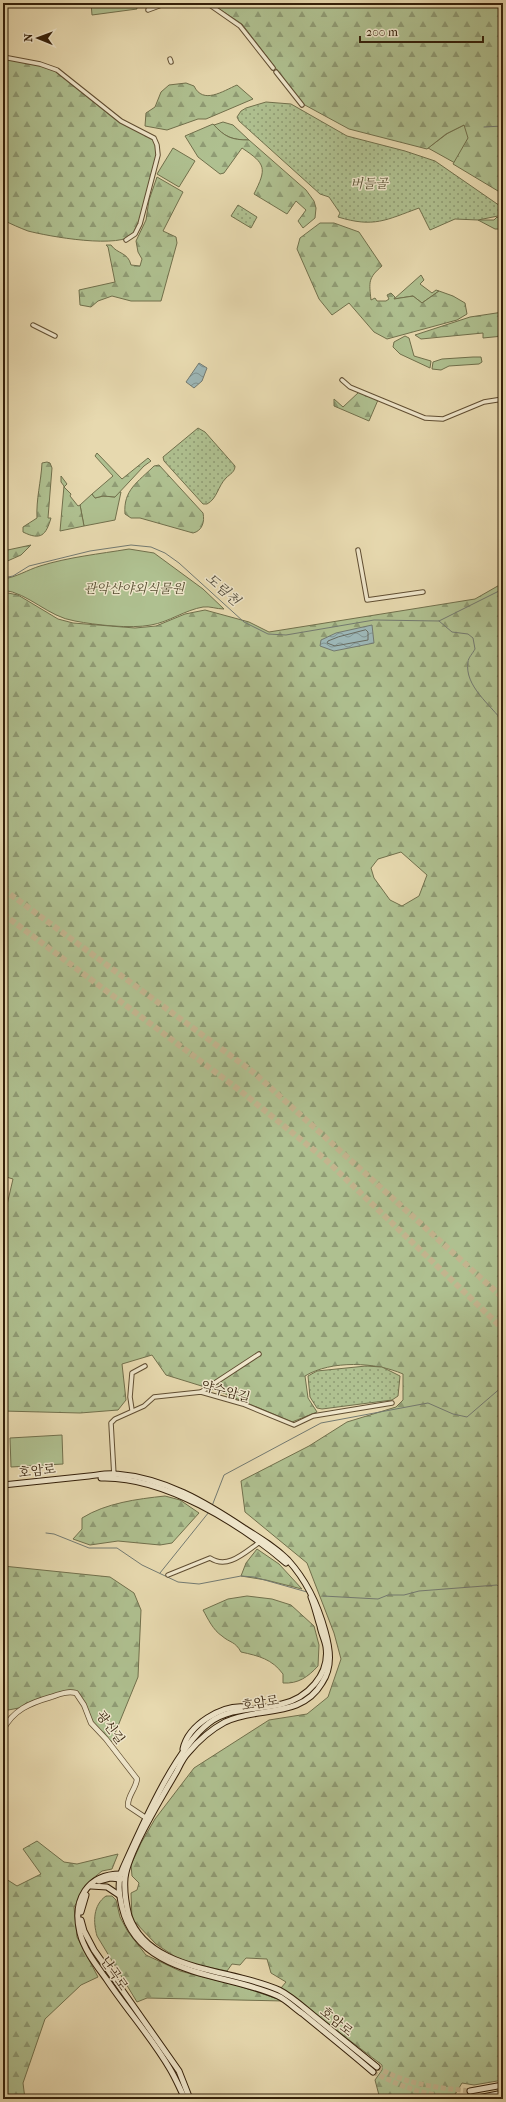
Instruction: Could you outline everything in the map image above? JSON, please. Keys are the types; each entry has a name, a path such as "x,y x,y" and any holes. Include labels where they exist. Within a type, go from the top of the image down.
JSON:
{"main road":[{"name":"호암로","path":"3,1485 114,1475 147,1479 194,1497 289,1561 316,1602 330,1648 330,1660 327,1674 315,1693 305,1702 282,1710 252,1713 234,1718 213,1729 188,1752 148,1820 123,1876 125,1897 135,1928 151,1945 184,1964 241,1977 281,1991 377,2067"},
{"path":"3,1488 114,1475 167,1490 193,1500 261,1541 286,1563 308,1591 326,1647 325,1660 316,1682 303,1695 282,1704 251,1708 230,1713 208,1723 183,1749"},
{"path":"148,1820 183,1749 184,1743 204,1719 231,1708 251,1708"},
{"path":"204,1719 213,1729"},
{"path":"91,1886 104,1879 123,1876 120,1895 125,1920 139,1942 146,1949 174,1966 227,1979 280,1996 373,2072"},
{"name":"난곡로","path":"123,1876 98,1878 89,1885 79,1901 77,1916 80,1934 86,1948 115,1992 170,2069 185,2099"},
{"path":"91,1886 107,1887 120,1895"},
{"name":"난곡로","path":"91,1886 85,1896 82,1907 81,1918 84,1931 94,1950 179,2071 190,2099"},
{"path":"470,2091 503,2085"},
{"path":"473,2099 503,2093"}],"street":[{"path":"150,3 148,10 167,3"},
{"path":"206,3 240,26 302,105"},
{"path":"3,57 40,64 57,70 122,121 149,134 155,140 158,155 140,224 135,234 126,240"},
{"path":"33,325 55,336"},
{"path":"342,380 350,387 425,418 443,419 484,402 503,399"},
{"path":"358,550 367,600 423,592"},
{"path":"201,1392 259,1354"},
{"path":"132,1410 132,1373 144,1366"},
{"name":"약수암길","path":"114,1475 111,1423 132,1410 144,1406 154,1397 201,1392 243,1404 294,1425 313,1416 392,1403"},
{"path":"168,1575 210,1558 215,1562 230,1562 261,1541"},
{"name":"광신길","path":"3,1730 10,1718 28,1704 66,1692 76,1693 84,1705 90,1723 106,1739 137,1779 128,1800 128,1806 148,1820"}],"green space":[{"path":"91,3 136,3 137,9 92,15"},
{"path":"210,3 503,3 503,194 453,164 468,138 464,125 446,134 427,149 349,129 303,104 242,24"},
{"path":"3,57 57,70 121,121 154,138 158,148 146,205 143,216 135,233 127,238 115,241 84,240 51,236 28,231 3,220"},
{"path":"186,83 194,86 198,92 203,95 208,96 220,93 237,85 253,99 206,119 198,119 167,130 145,126 146,113 155,107 161,92 169,85"},
{"name":"버들골","path":"266,102 291,104 347,136 405,151 435,161 503,208 503,215 478,220 455,219 430,230 419,208 388,219 371,222 361,222 338,217 340,213 329,197 320,194 239,121 237,117 241,111"},
{"path":"223,122 233,125 249,140 238,139 225,135 214,125"},
{"path":"213,124 229,137 249,140 306,190 314,201 316,208 315,218 303,228 298,221 306,210 296,201 287,214 254,194 261,178 262,167 256,158 242,148 224,173 220,174 198,157 185,136"},
{"path":"466,124 469,137 455,163 428,148 448,133"},
{"path":"173,148 195,161 179,187 157,174"},
{"path":"157,177 183,192 163,231 176,237 177,243 161,301 131,301 112,296 98,301 91,307 80,305 79,290 115,282 108,247 106,245 111,245 113,248 125,255 130,261 131,265 140,266 142,259 138,252 136,241 146,220 149,200"},
{"path":"238,205 257,217 251,228 231,216"},
{"path":"497,217 503,221 503,229 495,229 478,220 494,220"},
{"path":"320,223 334,223 359,232 382,266 374,274 370,281 371,300 375,298 377,301 386,301 389,299 387,295 391,293 395,297 394,299 413,296 422,303 439,291 453,296 465,303 467,314 457,320 387,339 374,332 349,303 332,315 319,299 297,249 300,238"},
{"path":"421,275 424,280 420,284 432,293 436,290 439,291 422,303 413,296 394,299"},
{"path":"503,312 503,336 483,338 483,333 421,339 415,335 470,317"},
{"path":"405,336 409,338 414,356 431,361 430,368 400,354 393,347 394,342"},
{"path":"481,357 482,362 479,364 449,366 441,370 432,369 433,362 442,359"},
{"path":"359,392 378,400 369,421 334,406 334,399 343,407"},
{"path":"198,428 205,432 235,466 233,471 223,481 213,499 207,504 203,504 164,461 163,457"},
{"path":"97,453 122,479 148,458 151,461 144,466 115,497 103,496 95,498 92,494 113,476 95,456"},
{"path":"42,463 50,463 52,468 48,518 51,518 47,529 42,535 29,535 23,532 23,527 37,518 37,504"},
{"path":"159,465 203,513 204,520 202,526 196,532 193,533 140,518 131,518 125,514 126,499 129,492 154,466"},
{"path":"61,476 67,484 64,487 71,494 70,496 78,506 80,505 84,526 60,531 64,486 61,482"},
{"path":"118,492 121,492 115,520 84,526 80,505 92,494 95,498 103,496 115,497"},
{"path":"31,545 21,555 3,563 3,551"},
{"name":"관악산야외식물원","path":"129,549 154,553 203,589 224,609 203,607 151,625 133,627 113,626 65,619 21,596 3,590 3,579 13,577 40,566 73,558"},
{"path":"503,583 503,2080 474,2085 462,2083 453,2098 456,2099 380,2099 375,2080 382,2070 382,2065 281,1988 286,1982 271,1973 267,1959 246,1958 240,1965 232,1964 227,1971 183,1962 156,1944 132,1919 131,1893 137,1890 139,1883 132,1876 131,1865 141,1843 155,1819 194,1768 269,1720 307,1714 328,1697 341,1659 334,1633 307,1563 245,1512 241,1481 309,1446 347,1422 396,1407 403,1400 403,1374 380,1367 354,1364 327,1367 316,1371 305,1376 308,1398 317,1412 292,1422 221,1392 166,1375 152,1355 122,1364 126,1400 118,1410 80,1413 3,1411 3,1222 13,1179 3,1176 3,592 18,595 58,619 73,623 135,628 156,626 185,614 205,610 249,622 269,632 475,599","holes":["401,852 427,875 419,896 402,906 390,900 374,878 371,868 378,859"]},
{"path":"366,1366 382,1367 400,1376 398,1396 392,1400 322,1409 317,1408 310,1397 308,1376 317,1371"},
{"path":"62,1435 63,1464 11,1467 10,1438"},
{"path":"165,1496 180,1500 199,1513 172,1543 160,1545 118,1541 90,1545 73,1539 82,1529 82,1518 91,1513 122,1502"},
{"path":"257,1549 279,1564 302,1589 266,1580 241,1576 246,1563"},
{"path":"3,1566 110,1577 134,1593 141,1610 138,1677 111,1743 91,1723 80,1697 71,1692 24,1707 3,1711"},
{"path":"247,1596 272,1599 291,1605 314,1626 319,1645 318,1666 298,1681 283,1683 283,1674 274,1665 265,1659 241,1652 239,1648 219,1634 203,1610 228,1599"},
{"path":"37,1841 64,1862 77,1864 118,1854 112,1869 102,1871 91,1880 74,1907 77,1937 98,1977 81,1985 45,2019 23,2083 25,2099 3,2099 3,1877 17,1886 41,1874 23,1849"},
{"path":"106,1896 112,1896 116,1900 120,1917 128,1932 146,1955 180,1971 239,1986 284,2001 147,1998 137,2002 97,1936 95,1925 96,1909"}],"water":[{"path":"199,363 207,368 202,381 194,388 186,382"},
{"path":"372,625 374,643 334,651 320,646 321,640 336,633"}],"waterway":[{"path":"484,127 503,126"},
{"name":"도림천","path":"3,578 13,576 29,566 90,551 131,545 151,547 165,553 179,563 244,622 268,634 286,635 374,620 439,621 503,589"},
{"name":"도림천","path":"439,621 452,632 468,634 473,638 475,649 468,660 470,679 480,695 503,722"},
{"path":"212,1506 224,1475 321,1423 428,1403 453,1414 467,1417 503,1386"},
{"path":"160,1573 209,1512"},
{"path":"46,1533 54,1534 89,1548 117,1548 142,1565 178,1582 199,1584 241,1576 254,1577 307,1592"},
{"path":"323,1596 378,1599 388,1595 404,1595 419,1591 497,1585 503,1591"}],"tunnel":[{"path":"3,889 253,1072 503,1298"},
{"path":"3,914 238,1089 325,1159 503,1329"},
{"path":"377,2067 398,2078 434,2087 470,2091"},
{"path":"373,2072 384,2078 418,2091 440,2096 465,2099"}]}
